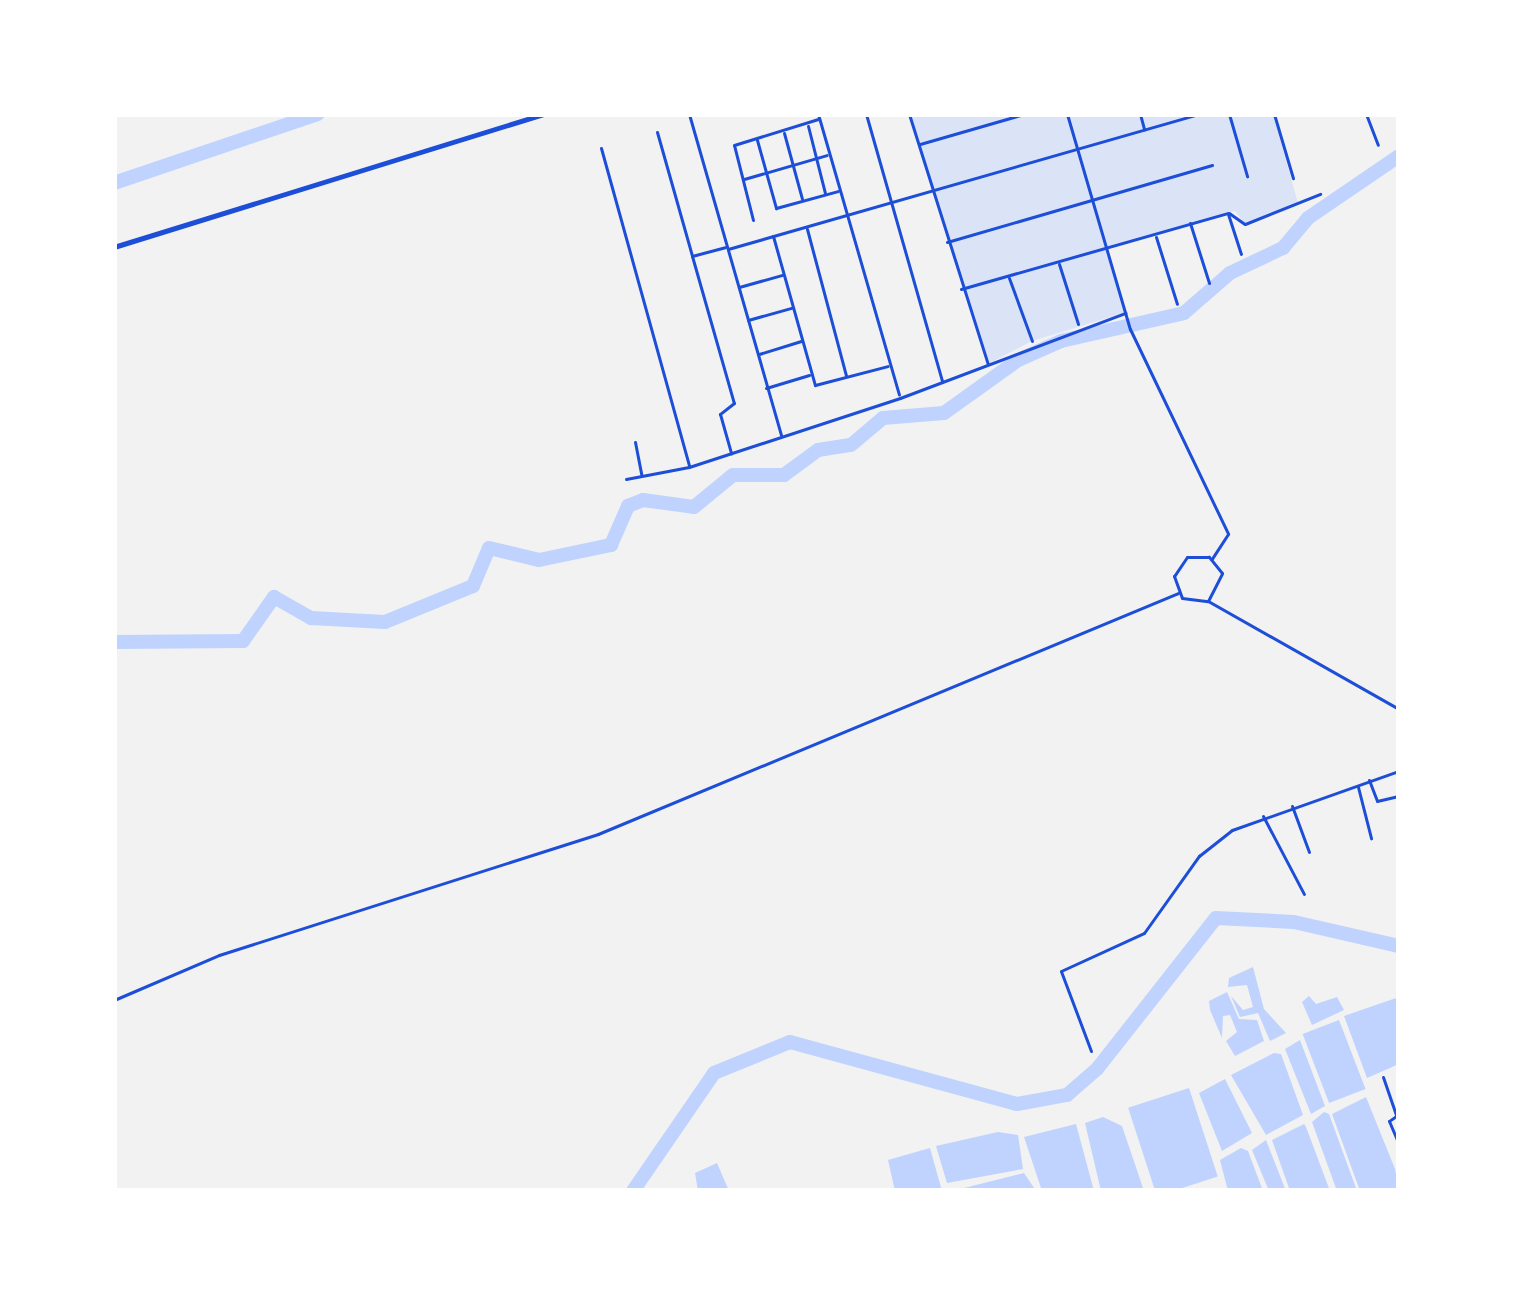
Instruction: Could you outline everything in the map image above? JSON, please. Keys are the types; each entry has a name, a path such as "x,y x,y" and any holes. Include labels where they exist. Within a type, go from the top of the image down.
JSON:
{"main road":[{"path":"114,247 542,114"}],"street":[{"path":"689,114 781,436"},
{"path":"866,114 943,382"},
{"path":"910,114 988,364"},
{"path":"918,144 1024,114"},
{"path":"1066,114 1130,329 1228,534 1212,559"},
{"path":"1140,114 1144,131"},
{"path":"692,256 891,205 1201,114"},
{"path":"1229,114 1246,176"},
{"path":"1274,114 1293,178"},
{"path":"1366,114 1378,145"},
{"path":"753,220 733,146 818,116 899,398"},
{"path":"807,123 825,194"},
{"path":"784,130 802,201"},
{"path":"657,132 734,403 720,414 731,453"},
{"path":"757,138 776,207 840,191"},
{"path":"601,148 689,467"},
{"path":"742,180 830,154"},
{"path":"947,242 1212,165"},
{"path":"961,289 1227,213 1245,224 1320,194"},
{"path":"1227,213 1241,254"},
{"path":"1190,223 1208,283"},
{"path":"807,227 847,379"},
{"path":"1155,234 1177,304"},
{"path":"773,236 817,386 890,365"},
{"path":"1058,262 1078,326"},
{"path":"739,287 783,274"},
{"path":"1009,276 1032,341"},
{"path":"747,320 793,307"},
{"path":"626,479 689,467 899,398 988,364 1032,341 1125,313"},
{"path":"757,354 802,341"},
{"path":"766,388 811,374"},
{"path":"635,442 641,476"},
{"path":"1178,593 1181,561 1212,559"},
{"path":"1208,602 1223,581 1212,559"},
{"path":"114,1000 219,955 579,841 1178,593 1208,602 1399,710"},
{"path":"1091,1051 1060,972 1144,933 1199,856 1262,815 1399,771"},
{"path":"1369,781 1377,800 1399,796"},
{"path":"1358,784 1371,838"},
{"path":"1292,804 1310,852"},
{"path":"1262,815 1304,894"},
{"path":"1383,1077 1398,1114 1390,1119 1399,1144"}],"shaded area":[{"path":"910,114 1273,114 1298,203 1244,223 1235,211 1106,248 1124,313 1032,341 988,364"}],"water":[{"path":"1253,967 1264,1009 1286,1033 1270,1041 1258,1013 1240,1017 1231,996 1243,1010 1253,1007 1247,985 1228,987 1229,978"},
{"path":"1227,992 1239,1019 1257,1020 1264,1041 1235,1056 1226,1041 1237,1032 1230,1015 1223,1016 1222,1038 1210,1010 1209,1001"},
{"path":"1309,996 1316,1004 1337,997 1344,1010 1312,1025 1302,1002"},
{"path":"1399,997 1399,1064 1367,1078 1344,1016"},
{"path":"1339,1020 1366,1089 1329,1103 1303,1034"},
{"path":"1300,1040 1325,1106 1311,1114 1285,1049"},
{"path":"1274,1053 1281,1054 1303,1115 1266,1135 1231,1075"},
{"path":"1225,1079 1252,1133 1222,1151 1199,1093"},
{"path":"1189,1088 1218,1176 1173,1191 1155,1191 1128,1108"},
{"path":"1366,1097 1399,1191 1360,1191 1332,1114"},
{"path":"1324,1112 1329,1114 1357,1191 1337,1191 1312,1122"},
{"path":"1103,1117 1122,1126 1144,1191 1101,1191 1085,1123"},
{"path":"1076,1124 1094,1191 1042,1191 1024,1137"},
{"path":"1304,1124 1330,1191 1290,1191 1272,1140"},
{"path":"998,1132 1018,1135 1023,1169 947,1183 936,1146"},
{"path":"1266,1140 1286,1191 1269,1191 1252,1150"},
{"path":"930,1148 942,1191 895,1191 888,1160"},
{"path":"1241,1148 1248,1151 1263,1191 1228,1191 1220,1160"},
{"path":"717,1163 729,1191 698,1191 695,1173"},
{"path":"1024,1173 1036,1191 952,1191"}],"waterway":[{"path":"114,183 318,114"},
{"path":"114,642 243,641 274,597 311,618 385,622 473,586 489,548 539,560 611,545 628,506 643,500 694,507 733,475 784,475 818,450 851,445 883,418 944,413 1018,360 1061,341 1184,313 1230,273 1283,248 1308,218 1399,156"},
{"path":"633,1191 714,1073 790,1042 1017,1104 1067,1095 1097,1069 1216,918 1294,922 1399,946"}]}
